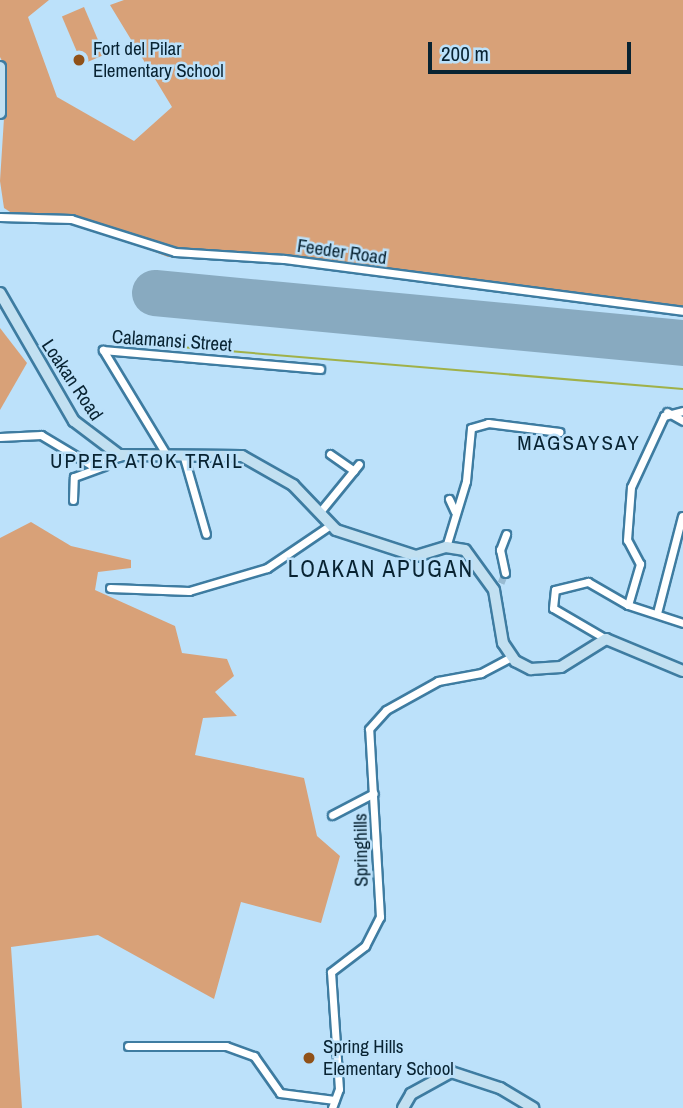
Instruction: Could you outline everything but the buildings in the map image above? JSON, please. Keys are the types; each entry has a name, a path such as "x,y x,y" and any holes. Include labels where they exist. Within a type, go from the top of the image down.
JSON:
{"main road":[{"path":"0,67 0,113"},
{"name":"Loakan Road","path":"0,293 74,421 122,456"},
{"path":"122,456 183,454 254,461 293,485 329,526 416,556 446,547 478,560 498,587 498,627 511,657 549,671 607,639 683,671"},
{"path":"403,1108 411,1094 451,1072 499,1088 533,1108"}],"street":[{"name":"Feeder Road","path":"0,217 71,219 175,252 284,259 683,311"},
{"name":"Calamansi Street","path":"166,454 103,350 320,369"},
{"path":"667,412 683,411"},
{"path":"667,412 683,421"},
{"path":"628,605 640,564 627,540 631,487 667,412"},
{"path":"446,547 466,481 471,428 488,423 559,432"},
{"path":"0,437 41,435 76,461 105,466"},
{"path":"183,454 206,534"},
{"path":"319,513 356,468 330,454"},
{"path":"73,500 74,477 105,466 122,456"},
{"path":"449,499 455,512"},
{"path":"657,613 682,516"},
{"path":"110,588 189,591 267,568 329,526"},
{"path":"505,573 508,567 500,550 506,534"},
{"path":"607,639 553,608 555,590 588,582 628,605 683,623"},
{"name":"Springhills","path":"334,1104 331,972 365,947 380,917 374,793 368,738 377,716 438,681 481,673 511,657"},
{"path":"332,815 374,793"},
{"path":"128,1046 226,1045 254,1056 280,1093 334,1104"}],"shaded area":[{"path":"0,0 49,0 28,17 57,97 134,141 172,107 110,5 124,0 683,0 683,315 280,261 168,257 90,227 21,219 4,208 0,181 7,71 0,57"},
{"path":"84,7 104,55 82,64 62,16"},
{"path":"0,328 27,363 0,410"},
{"path":"31,522 71,546 131,560 131,568 98,572 95,590 175,626 182,653 227,659 234,676 215,692 237,716 203,718 195,755 304,778 317,836 340,856 321,923 241,902 214,999 98,935 11,947 22,1108 0,1108 0,538"}],"waterway":[{"path":"156,345 683,389"}],"runway":[{"path":"155,293 683,343"}],"tunnel":[{"path":"501,583 505,573"}],"place":[{"name":"Fort del Pilar Elementary School","path":"79,60"},
{"name":"Spring Hills Elementary School","path":"309,1058"}],"district":[{"name":"MAGSAYSAY","path":"579,443"},
{"name":"UPPER ATOK TRAIL","path":"147,461"},
{"name":"LOAKAN APUGAN","path":"381,569"}]}
